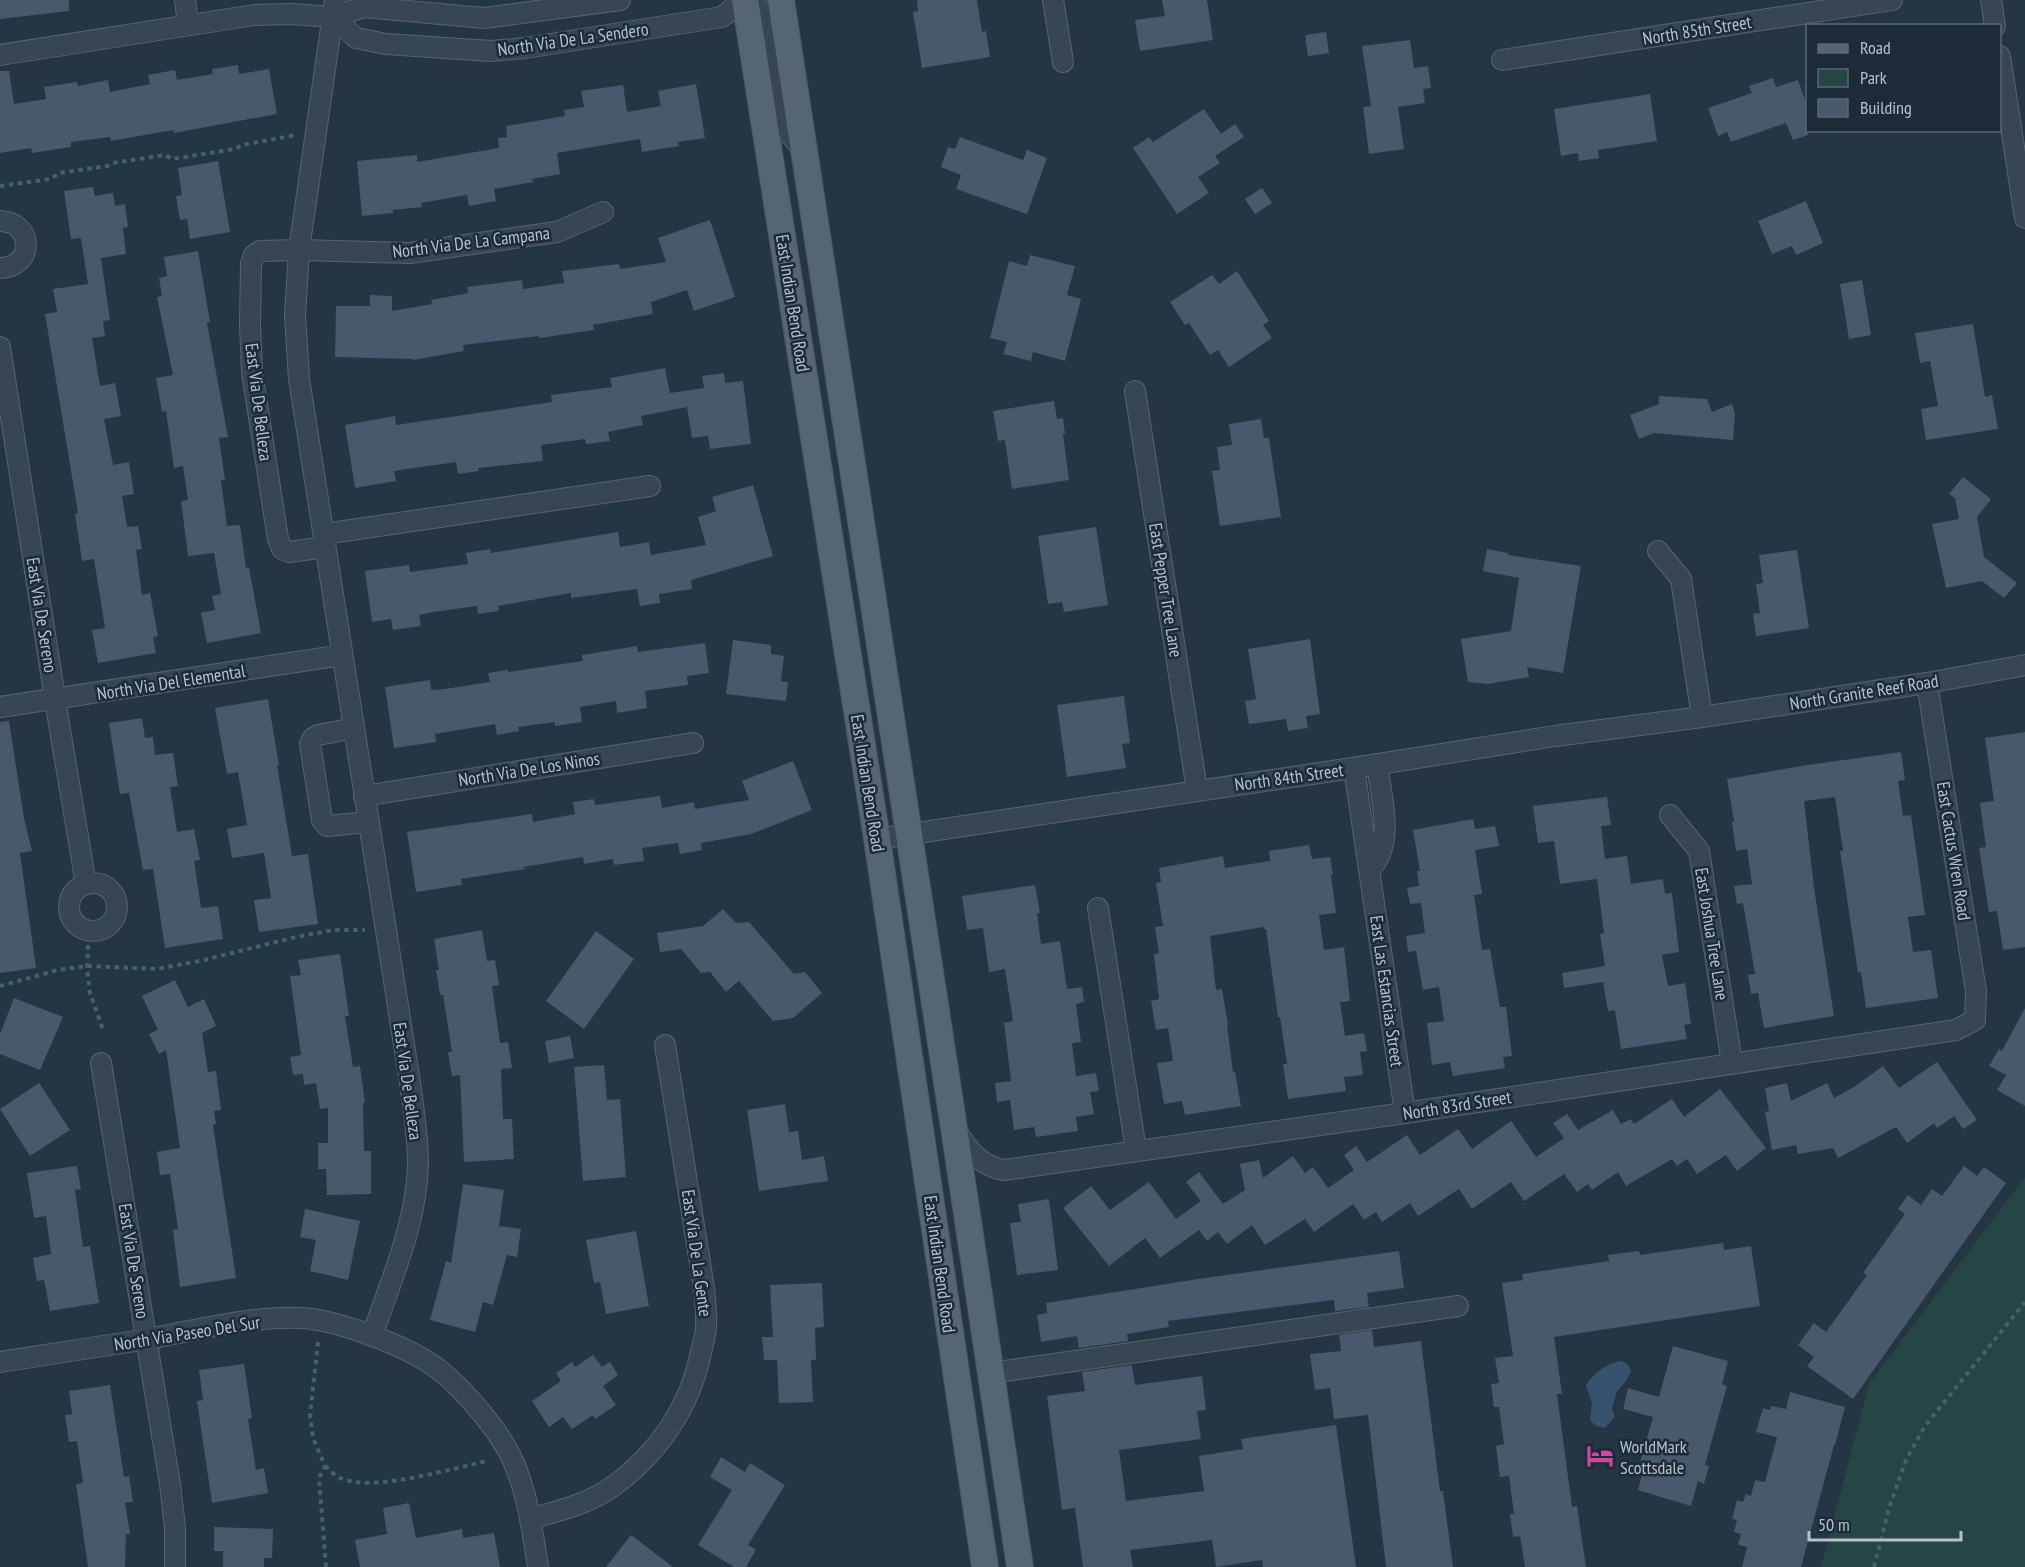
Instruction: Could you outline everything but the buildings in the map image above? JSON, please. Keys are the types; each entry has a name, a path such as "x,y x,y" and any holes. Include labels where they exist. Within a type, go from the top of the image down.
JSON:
{"main road":[{"name":"East Indian Bend Road","path":"745,0 877,839 985,1567"},
{"name":"East Indian Bend Road","path":"781,0 1020,1567"}],"street":[{"path":"185,0 188,24"},
{"name":"North Via De La Sendero","path":"0,55 254,15 364,7 484,18 620,0"},
{"path":"745,0 761,11 767,24 786,129 804,152"},
{"name":"North Via De La Sendero","path":"334,8 356,38 386,44 491,51 525,48 722,17 745,0"},
{"path":"1053,0 1063,62"},
{"name":"North 85th Street","path":"1502,60 1893,0"},
{"path":"1991,0 1995,24"},
{"name":"East Via De Belleza","path":"334,8 299,250 296,348 409,1076 418,1164 414,1201 404,1244 372,1336"},
{"path":"2001,62 2025,218"},
{"name":"North Via De La Campana","path":"299,250 409,254 557,232 603,212"},
{"path":"0,220 15,224 21,229 27,248 16,265 0,268"},
{"name":"East Via De Belleza","path":"299,250 260,251 254,255 251,264 252,372 278,539 282,549 289,552 325,541"},
{"name":"East Via De Sereno","path":"0,346 86,884"},
{"name":"East Pepper Tree Lane","path":"1135,391 1197,790"},
{"path":"325,541 650,486"},
{"path":"1658,551 1681,579 1702,717"},
{"name":"North Via Del Elemental","path":"0,708 342,655"},
{"name":"North Granite Reef Road","path":"1702,717 1928,683 2025,665"},
{"name":"East Cactus Wren Road","path":"1928,683 1976,991 1976,1020"},
{"name":"North 84th Street","path":"877,839 1377,765 1556,736 1702,717"},
{"path":"354,728 318,735 310,744 322,820 327,826 334,827 368,822"},
{"name":"North Via De Los Ninos","path":"364,796 693,743"},
{"path":"1369,870 1378,861 1385,826 1377,765"},
{"name":"East Las Estancias Street","path":"1354,768 1404,1113"},
{"name":"East Joshua Tree Lane","path":"1670,815 1699,851 1732,1063"},
{"path":"1098,908 1136,1150"},
{"name":"North 83rd Street","path":"954,1128 975,1157 987,1166 1004,1170 1404,1113 1956,1030 1976,1020"},
{"name":"East Via De La Gente","path":"530,1519 581,1503 611,1488 636,1467 662,1441 685,1403 697,1371 706,1325 704,1288 666,1045"},
{"name":"East Via De Sereno","path":"101,1063 170,1484 175,1528 175,1567"},
{"path":"991,1373 1458,1306"},
{"name":"North Via Paseo Del Sur","path":"0,1362 234,1323 301,1318 338,1325 372,1336"},
{"path":"372,1336 397,1345 442,1372 492,1426 513,1461 530,1519 538,1567"}],"path":[{"path":"0,186 51,179 58,173 108,166 113,163 165,155 172,159 235,149 242,145 296,135"},
{"path":"0,986 58,970 87,966 157,969 204,960 296,936 333,930 365,930"},
{"path":"88,945 87,966 90,993 103,1030"},
{"path":"1874,1567 1889,1508 1906,1460 1925,1426 2025,1302"},
{"path":"318,1342 310,1416 313,1438 325,1466 339,1478 366,1483 390,1481 488,1461"},
{"path":"325,1466 319,1478 326,1567"}],"green space":[{"path":"2025,1177 2025,1567 1821,1567 1869,1384"}],"water":[{"path":"1621,1361 1628,1364 1631,1371 1617,1391 1612,1409 1615,1416 1605,1428 1596,1426 1590,1420 1592,1404 1586,1385 1601,1369"}],"place":[{"name":"WorldMark Scottsdale","path":"1600,1456"}]}
